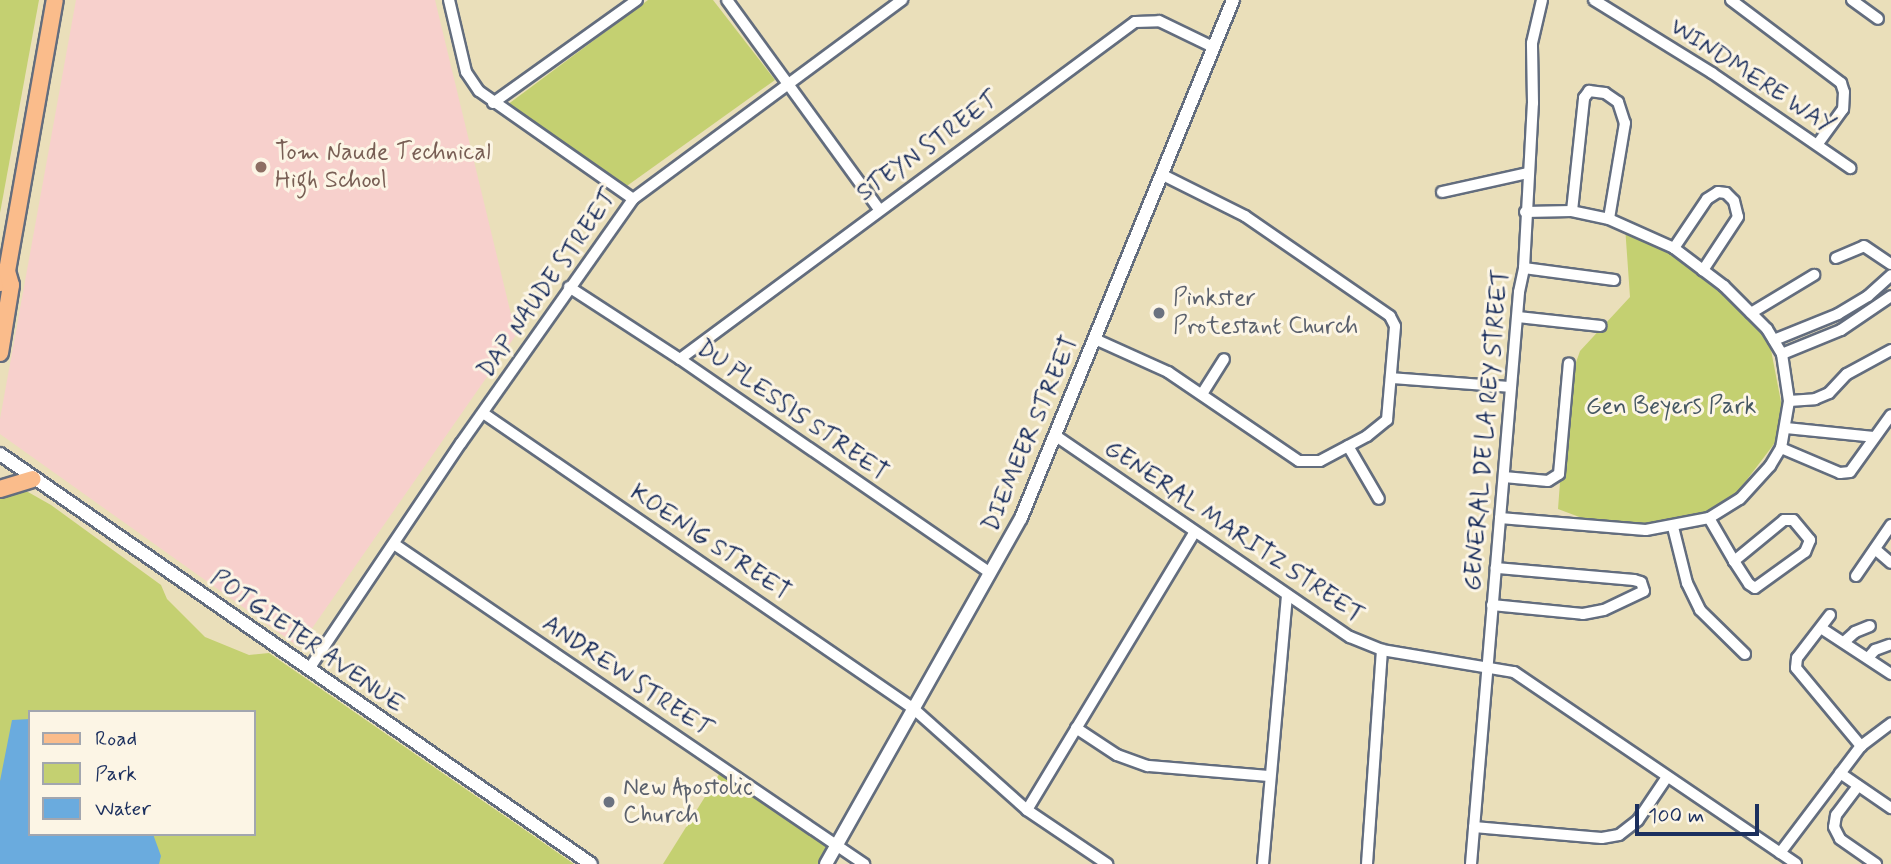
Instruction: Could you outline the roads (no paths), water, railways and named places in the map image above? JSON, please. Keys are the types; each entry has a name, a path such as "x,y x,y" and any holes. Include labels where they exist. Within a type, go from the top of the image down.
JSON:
{"main road":[{"path":"0,353 11,285 3,277 55,0"},
{"path":"0,489 33,479"}],"street":[{"path":"449,0 466,72 479,91 633,199"},
{"path":"493,103 637,0"},
{"path":"727,0 878,209"},
{"name":"DAP NAUDE STREET","path":"309,669 482,413 633,199 902,0"},
{"name":"DIEMEER STREET","path":"826,864 1015,529 1233,0"},
{"name":"GENERAL DE LA REY STREET","path":"1471,864 1511,387 1524,268 1533,103 1532,43 1542,0"},
{"name":"WINDMERE WAY","path":"1594,0 1712,73 1850,168"},
{"path":"1731,0 1841,83 1844,92 1843,109 1817,145"},
{"path":"1852,0 1878,19"},
{"name":"STEYN STREET","path":"680,359 878,209 1135,22 1159,21 1213,47"},
{"path":"1572,211 1584,98 1589,91 1605,93 1618,102 1625,123 1609,219"},
{"path":"1442,192 1528,173"},
{"path":"1095,339 1163,368 1300,460 1320,461 1387,420 1395,326 1386,312 1245,216 1161,174"},
{"path":"1674,248 1707,199 1718,192 1726,193 1734,201 1738,217 1703,270"},
{"path":"1500,518 1646,530 1673,527 1709,518 1752,488 1782,448 1789,401 1782,354 1774,340 1724,286 1674,248 1609,219 1572,211 1525,212"},
{"path":"1836,258 1864,246 1891,264"},
{"path":"1524,268 1614,280"},
{"path":"1751,313 1814,275"},
{"path":"1774,340 1838,314 1878,289 1891,275"},
{"name":"DU PLESSIS STREET","path":"569,288 680,359 989,572"},
{"path":"1782,354 1850,325 1891,296"},
{"path":"1518,317 1601,326"},
{"path":"1789,401 1815,399 1829,393 1847,374 1891,350"},
{"path":"1202,394 1224,359"},
{"path":"1504,477 1548,481 1559,474 1569,363"},
{"path":"1391,378 1511,387"},
{"name":"KOENIG STREET","path":"482,413 914,709 1027,810 1107,864"},
{"path":"1782,448 1843,473 1855,468 1891,415"},
{"path":"1786,428 1874,437"},
{"name":"GENERAL MARITZ STREET","path":"1055,436 1350,637 1382,650 1488,666 1521,676 1796,864"},
{"path":"1348,446 1378,499"},
{"name":"POTGIETER AVENUE","path":"0,454 591,864"},
{"path":"1709,518 1734,561 1749,584 1757,588 1805,552 1810,540 1793,520 1784,520 1734,561"},
{"path":"1856,576 1891,525"},
{"path":"1673,527 1687,583 1700,610 1745,654"},
{"path":"1027,810 1194,533"},
{"name":"ANDREW STREET","path":"394,544 864,864"},
{"path":"1875,549 1891,563"},
{"path":"1492,605 1570,614 1594,612 1641,594 1644,590 1641,582 1634,580 1496,568"},
{"path":"1263,864 1287,595"},
{"path":"1830,615 1797,658 1796,668 1861,746"},
{"path":"1844,642 1855,632 1870,626"},
{"path":"1821,628 1891,674"},
{"path":"1868,658 1875,650 1889,645"},
{"path":"1367,864 1382,650"},
{"path":"1780,853 1861,746 1891,723"},
{"path":"1076,728 1118,755 1148,766 1270,776"},
{"path":"1840,773 1891,808"},
{"path":"1474,827 1602,838 1619,835 1638,820 1667,777"},
{"path":"1858,786 1836,815 1834,827 1840,839 1876,864"}],"water":[{"path":"28,719 28,836 154,836 161,856 159,864 0,864 0,781 12,720"}],"place":[{"name":"Tom Naude Technical High School","path":"261,167"},
{"name":"Pinkster Protestant Church","path":"1159,313"},
{"name":"New Apostolic Church","path":"609,802"}],"park label":[{"name":"Gen Beyers Park","path":"1671,407"}]}
